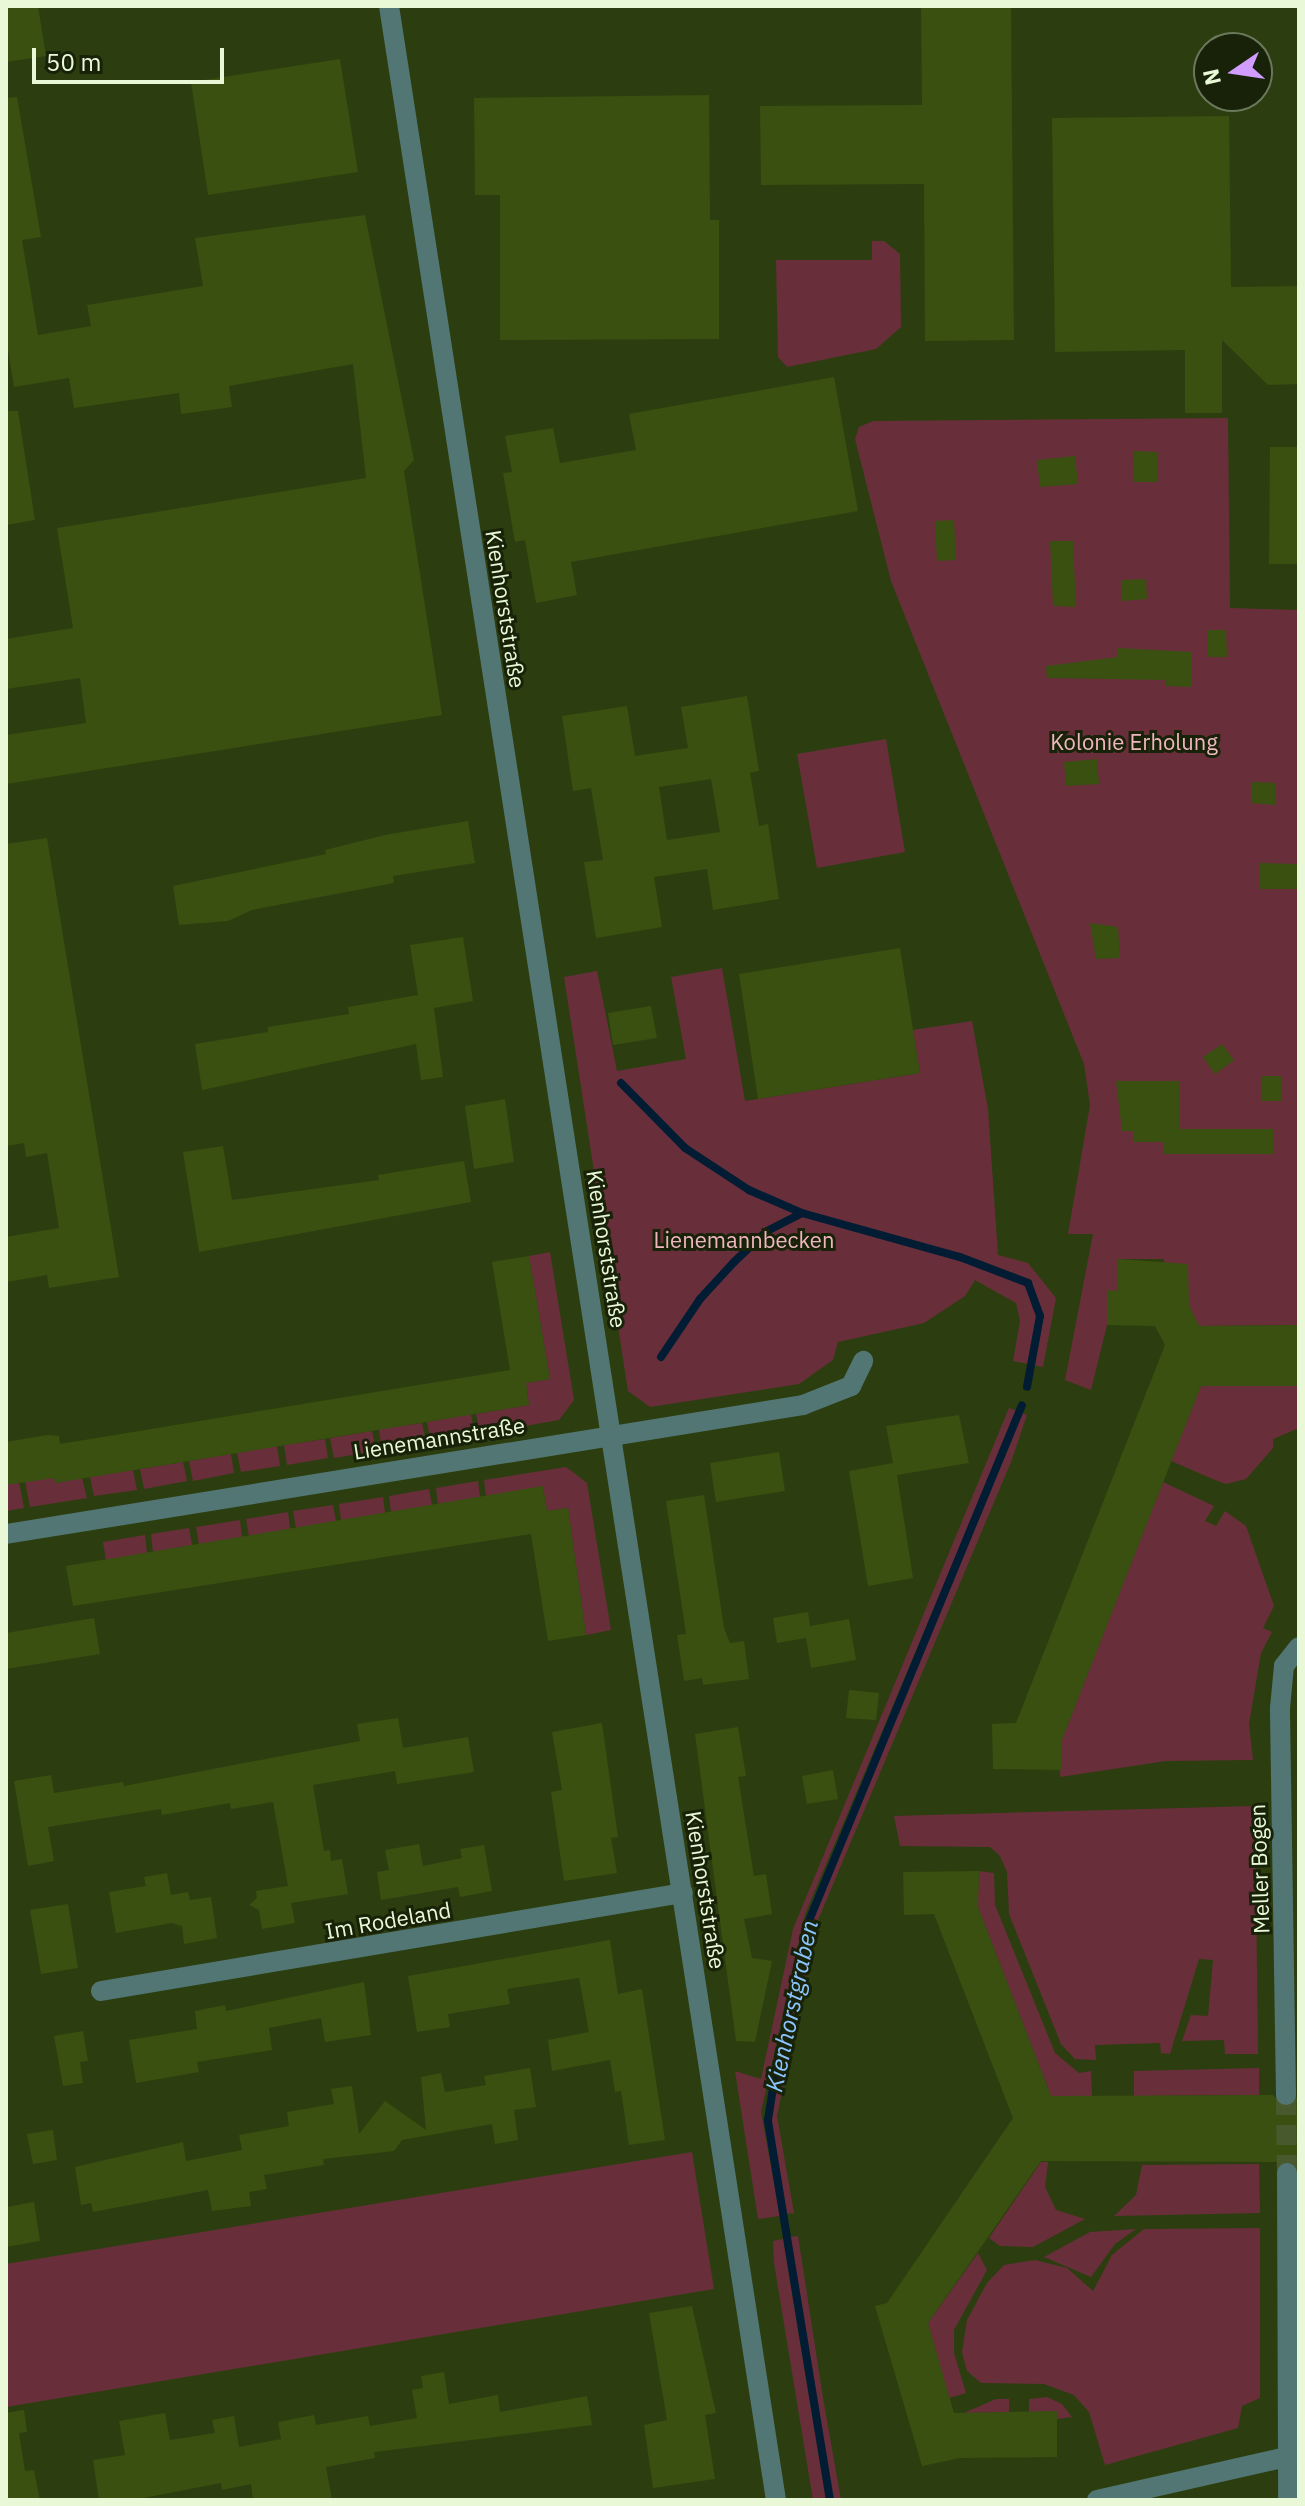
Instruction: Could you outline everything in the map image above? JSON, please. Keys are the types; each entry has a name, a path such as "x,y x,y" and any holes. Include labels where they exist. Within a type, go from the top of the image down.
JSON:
{"street":[{"name":"Kienhorststraße","path":"389,6 776,2500"},
{"name":"Lienemannstraße","path":"6,1534 803,1405 851,1386 863,1361"},
{"name":"Meller Bogen","path":"1286,2095 1280,1708 1284,1666 1299,1647"},
{"name":"Im Rodeland","path":"101,1991 683,1893"},
{"path":"1287,2173 1293,2454 1288,2500"},
{"path":"1097,2500 1293,2454"}],"green space":[{"path":"872,241 884,241 900,254 901,327 876,349 787,367 778,357 776,260 872,260"},
{"name":"Kolonie Erholung","path":"1228,418 1230,608 1299,610 1299,1325 1199,1326 1163,1259 1118,1259 1118,1291 1107,1291 1107,1325 1091,1390 1065,1380 1093,1234 1068,1234 1090,1105 1084,1064 891,581 855,439 859,427 873,421"},
{"path":"886,739 905,852 817,868 797,754"},
{"name":"Lienemannbecken","path":"722,968 745,1101 920,1073 913,1030 972,1021 988,1109 998,1255 1028,1263 1056,1298 1043,1367 1013,1361 1020,1321 1016,1303 975,1280 965,1296 924,1323 838,1342 833,1360 799,1384 650,1407 628,1391 564,977 597,971 617,1071 686,1059 671,977"},
{"path":"550,1252 574,1400 559,1420 480,1434 476,1414 529,1405 526,1383 550,1379 529,1256"},
{"path":"1201,1386 1299,1386 1299,1428 1273,1439 1273,1448 1246,1479 1226,1484 1215,1480 1171,1461"},
{"path":"1009,1408 1017,1411 805,1914 761,2112 780,2216 758,2219 735,2071 761,2079 793,1929"},
{"path":"1022,1413 1027,1415 1011,1462 818,1920 777,2116 794,2213 786,2214 770,2112 813,1918"},
{"path":"471,1414 475,1435 431,1442 427,1422"},
{"path":"422,1423 426,1442 382,1450 379,1429"},
{"path":"372,1431 376,1451 334,1458 330,1438"},
{"path":"325,1439 328,1458 287,1465 284,1445"},
{"path":"277,1446 280,1466 241,1472 237,1453"},
{"path":"231,1454 234,1473 193,1481 189,1461"},
{"path":"183,1462 187,1481 144,1489 140,1469"},
{"path":"566,1467 587,1483 611,1630 586,1635 568,1508 547,1511 543,1487 486,1496 484,1480"},
{"path":"133,1470 137,1490 94,1496 90,1477"},
{"path":"24,1476 54,1477 55,1483 82,1478 87,1498 30,1507"},
{"path":"18,1477 24,1508 6,1511 6,1479"},
{"path":"478,1481 480,1497 438,1504 436,1488"},
{"path":"1163,1482 1214,1506 1205,1521 1216,1526 1225,1511 1246,1526 1274,1606 1263,1628 1272,1632 1261,1653 1249,1724 1253,1760 1166,1761 1060,1777 1061,1742"},
{"path":"429,1489 432,1505 391,1512 389,1496"},
{"path":"383,1497 385,1513 341,1520 339,1504"},
{"path":"333,1505 336,1521 296,1528 293,1511"},
{"path":"288,1512 290,1529 249,1536 246,1519"},
{"path":"240,1520 242,1537 199,1544 196,1527"},
{"path":"189,1528 192,1545 153,1552 151,1534"},
{"path":"145,1535 147,1553 106,1560 103,1542"},
{"path":"1255,1806 1258,2054 1225,2054 1224,2040 1182,2041 1191,2015 1208,2016 1213,1960 1199,1959 1170,2054 1161,2053 1160,2043 1095,2045 1096,2060 1075,2059 1061,2044 1009,1914 1007,1872 1000,1856 990,1847 900,1846 894,1816"},
{"path":"979,1871 994,1873 995,1905 1055,2053 1079,2073 1091,2071 1092,2096 1051,2096 973,1894 978,1893"},
{"path":"1259,2068 1259,2095 1134,2096 1134,2071"},
{"path":"692,2152 714,2289 6,2407 6,2264"},
{"path":"1041,2162 1048,2162 1045,2187 1056,2210 1085,2219 1033,2247 1000,2246 989,2238"},
{"path":"1259,2164 1260,2213 1114,2216 1136,2195 1142,2165"},
{"path":"1260,2228 1260,2398 1242,2406 1238,2428 1105,2465 1089,2412 1074,2395 1044,2384 981,2383 967,2371 962,2352 967,2320 987,2283 1004,2265 1035,2260 1067,2268 1093,2291 1112,2255 1144,2229"},
{"path":"1136,2229 1115,2244 1091,2277 1044,2257 1090,2232"},
{"path":"798,2236 841,2500 831,2500 789,2237"},
{"path":"783,2239 826,2500 813,2500 774,2263 773,2241"},
{"path":"978,2253 987,2270 954,2330 954,2353 966,2393 949,2398 928,2323"},
{"path":"1047,2397 1062,2404 1072,2417 1057,2419 1056,2411 1029,2412 1029,2399"},
{"path":"996,2399 1009,2399 1009,2412 964,2413"}],"building":[{"path":"6,6 38,6 46,56 6,62"},
{"path":"921,6 1011,6 1014,340 925,341 924,184 761,185 760,106 922,105"},
{"path":"340,59 358,172 208,195 191,82"},
{"path":"709,95 710,220 719,220 719,339 500,340 500,195 475,195 474,98"},
{"path":"17,97 41,237 22,240 38,335 91,326 87,305 203,286 195,238 365,215 414,460 404,471 442,715 6,784 6,735 86,723 80,678 6,689 6,639 73,628 57,528 366,478 353,364 229,386 232,407 181,414 179,393 74,408 69,378 14,387 6,338 6,98"},
{"path":"1229,116 1231,287 1299,286 1299,384 1268,385 1222,340 1222,413 1185,413 1185,350 1055,352 1052,118"},
{"path":"834,377 858,511 571,562 577,595 536,603 525,540 515,542 503,473 512,472 505,436 553,428 560,463 636,450 629,414"},
{"path":"6,411 18,411 35,520 6,525"},
{"path":"1270,447 1299,447 1299,564 1269,564"},
{"path":"1134,451 1158,452 1157,482 1133,482"},
{"path":"1075,456 1078,484 1040,487 1037,460"},
{"path":"954,520 956,560 937,561 935,521"},
{"path":"1050,541 1073,541 1076,607 1053,606"},
{"path":"1146,579 1147,599 1122,601 1121,580"},
{"path":"1207,630 1226,630 1227,657 1208,657"},
{"path":"1118,648 1192,652 1191,687 1166,686 1166,680 1047,678 1046,666 1118,657"},
{"path":"747,696 759,771 750,773 759,826 768,824 779,899 713,910 707,869 654,877 662,927 596,938 584,862 603,860 591,788 573,791 562,716 627,706 635,756 688,748 681,707","holes":["711,779 720,832 667,840 659,787"]},
{"path":"1097,759 1099,784 1066,786 1064,762"},
{"path":"1252,782 1276,783 1275,805 1251,803"},
{"path":"468,821 475,863 393,876 394,883 252,910 228,921 179,925 173,886 326,854 325,850 385,835"},
{"path":"47,838 119,1277 49,1288 47,1275 6,1282 6,1237 59,1228 47,1153 26,1157 24,1143 6,1146 6,844"},
{"path":"1259,863 1297,864 1297,889 1259,889"},
{"path":"1090,923 1118,927 1120,958 1096,959"},
{"path":"463,937 473,1001 434,1008 443,1077 421,1080 416,1044 202,1090 195,1044 268,1032 268,1027 349,1014 348,1007 418,995 410,945"},
{"path":"900,948 920,1073 758,1099 739,974"},
{"path":"651,1006 657,1038 613,1045 608,1013"},
{"path":"1222,1044 1234,1060 1215,1074 1203,1057"},
{"path":"1261,1076 1281,1076 1282,1101 1261,1101"},
{"path":"1116,1081 1179,1081 1180,1129 1273,1129 1273,1154 1163,1154 1163,1142 1133,1142 1133,1131 1122,1131"},
{"path":"505,1099 514,1162 474,1169 465,1106"},
{"path":"223,1146 232,1200 379,1180 378,1175 464,1161 471,1202 199,1252 183,1152"},
{"path":"529,1256 550,1379 526,1383 529,1405 55,1483 54,1478 6,1485 6,1442 47,1435 59,1436 60,1444 510,1370 492,1262"},
{"path":"1118,1259 1188,1264 1189,1305 1199,1326 1299,1325 1299,1386 1201,1386 1061,1742 1061,1770 993,1769 992,1724 1016,1723 1165,1345 1155,1326 1107,1325 1107,1290 1118,1291"},
{"path":"959,1415 969,1463 897,1475 913,1578 868,1586 849,1471 893,1463 886,1426"},
{"path":"779,1452 785,1491 716,1502 710,1463"},
{"path":"543,1486 547,1511 568,1508 586,1635 548,1641 531,1534 73,1606 66,1566"},
{"path":"704,1495 724,1628 730,1643 744,1641 749,1679 703,1685 702,1678 684,1681 677,1635 686,1634 666,1501"},
{"path":"808,1612 810,1626 849,1619 856,1660 811,1668 806,1638 777,1643 773,1618"},
{"path":"94,1618 100,1654 6,1669 6,1633"},
{"path":"849,1690 879,1693 876,1720 846,1718"},
{"path":"398,1718 403,1748 468,1737 474,1772 397,1784 395,1771 313,1785 324,1851 330,1850 331,1861 342,1859 348,1894 291,1903 295,1923 262,1929 259,1910 249,1905 257,1898 256,1891 288,1886 273,1802 231,1809 230,1803 162,1815 161,1809 48,1827 54,1861 28,1866 14,1781 51,1775 54,1793 123,1782 124,1786 360,1741 357,1724"},
{"path":"602,1723 618,1837 611,1838 617,1873 564,1881 551,1792 562,1790 552,1732"},
{"path":"738,1727 746,1776 738,1777 754,1876 766,1874 772,1914 744,1919 752,1958 772,1961 755,2042 736,2041 695,1734"},
{"path":"833,1770 838,1799 807,1804 802,1776"},
{"path":"419,1844 423,1866 462,1858 460,1849 484,1845 492,1891 460,1897 458,1887 381,1900 377,1872 389,1870 385,1850"},
{"path":"979,1871 978,1907 1051,2096 1273,2095 1285,2108 1299,2095 1299,2162 1041,2161 928,2323 954,2413 1057,2411 1057,2457 960,2458 922,2466 875,2306 887,2303 1013,2118 934,1914 904,1915 903,1872"},
{"path":"167,1873 171,1895 188,1892 190,1900 211,1897 217,1938 184,1944 182,1926 172,1923 116,1933 109,1892 146,1886 144,1877"},
{"path":"68,1904 78,1968 41,1974 30,1910"},
{"path":"610,1940 618,1994 642,1989 665,2140 629,2145 621,2091 615,2092 610,2060 552,2071 548,2040 589,2032 579,1978 507,1989 510,2004 448,2014 450,2027 417,2032 408,1976"},
{"path":"364,1982 371,2035 325,2042 321,2018 269,2028 272,2050 197,2062 199,2072 136,2083 129,2040 197,2029 195,2011 225,2005 226,2011"},
{"path":"83,2031 88,2061 80,2062 83,2083 63,2086 54,2036"},
{"path":"530,2068 536,2107 514,2110 518,2140 495,2144 492,2124 402,2140 394,2151 323,2159 324,2165 264,2175 267,2189 249,2192 251,2206 212,2211 208,2190 93,2212 91,2203 81,2205 75,2167 183,2142 186,2161 242,2150 239,2135 289,2126 287,2112 334,2104 331,2089 352,2086 359,2134 385,2101 426,2130 421,2077 441,2073 445,2092 486,2085 484,2076"},
{"path":"53,2130 57,2160 33,2164 27,2134"},
{"path":"34,2202 40,2241 6,2247 6,2207"},
{"path":"692,2306 716,2413 705,2415 715,2479 653,2488 644,2425 667,2420 649,2313"},
{"path":"444,2372 449,2404 498,2395 500,2412 587,2396 592,2425 374,2452 375,2458 326,2467 332,2500 253,2500 251,2484 222,2490 221,2483 133,2500 99,2500 93,2460 125,2455 119,2421 165,2413 170,2440 215,2433 212,2420 234,2416 239,2447 281,2439 278,2422 314,2415 316,2425 368,2416 370,2426 417,2418 412,2390 423,2388 421,2376"},
{"path":"24,2410 27,2432 19,2433 25,2471 34,2470 40,2500 6,2500 6,2413"}],"waterway":[{"name":"Kienhorstgraben","path":"621,1083 685,1148 749,1190 802,1213 960,1257 1028,1283 1040,1316 1027,1387"},
{"path":"661,1357 700,1299 734,1262 767,1231 802,1213"},
{"name":"Kienhorstgraben","path":"830,2500 768,2120 776,2069 808,1923 1022,1405"}],"tunnel":[{"path":"1286,2095 1287,2173"}]}
